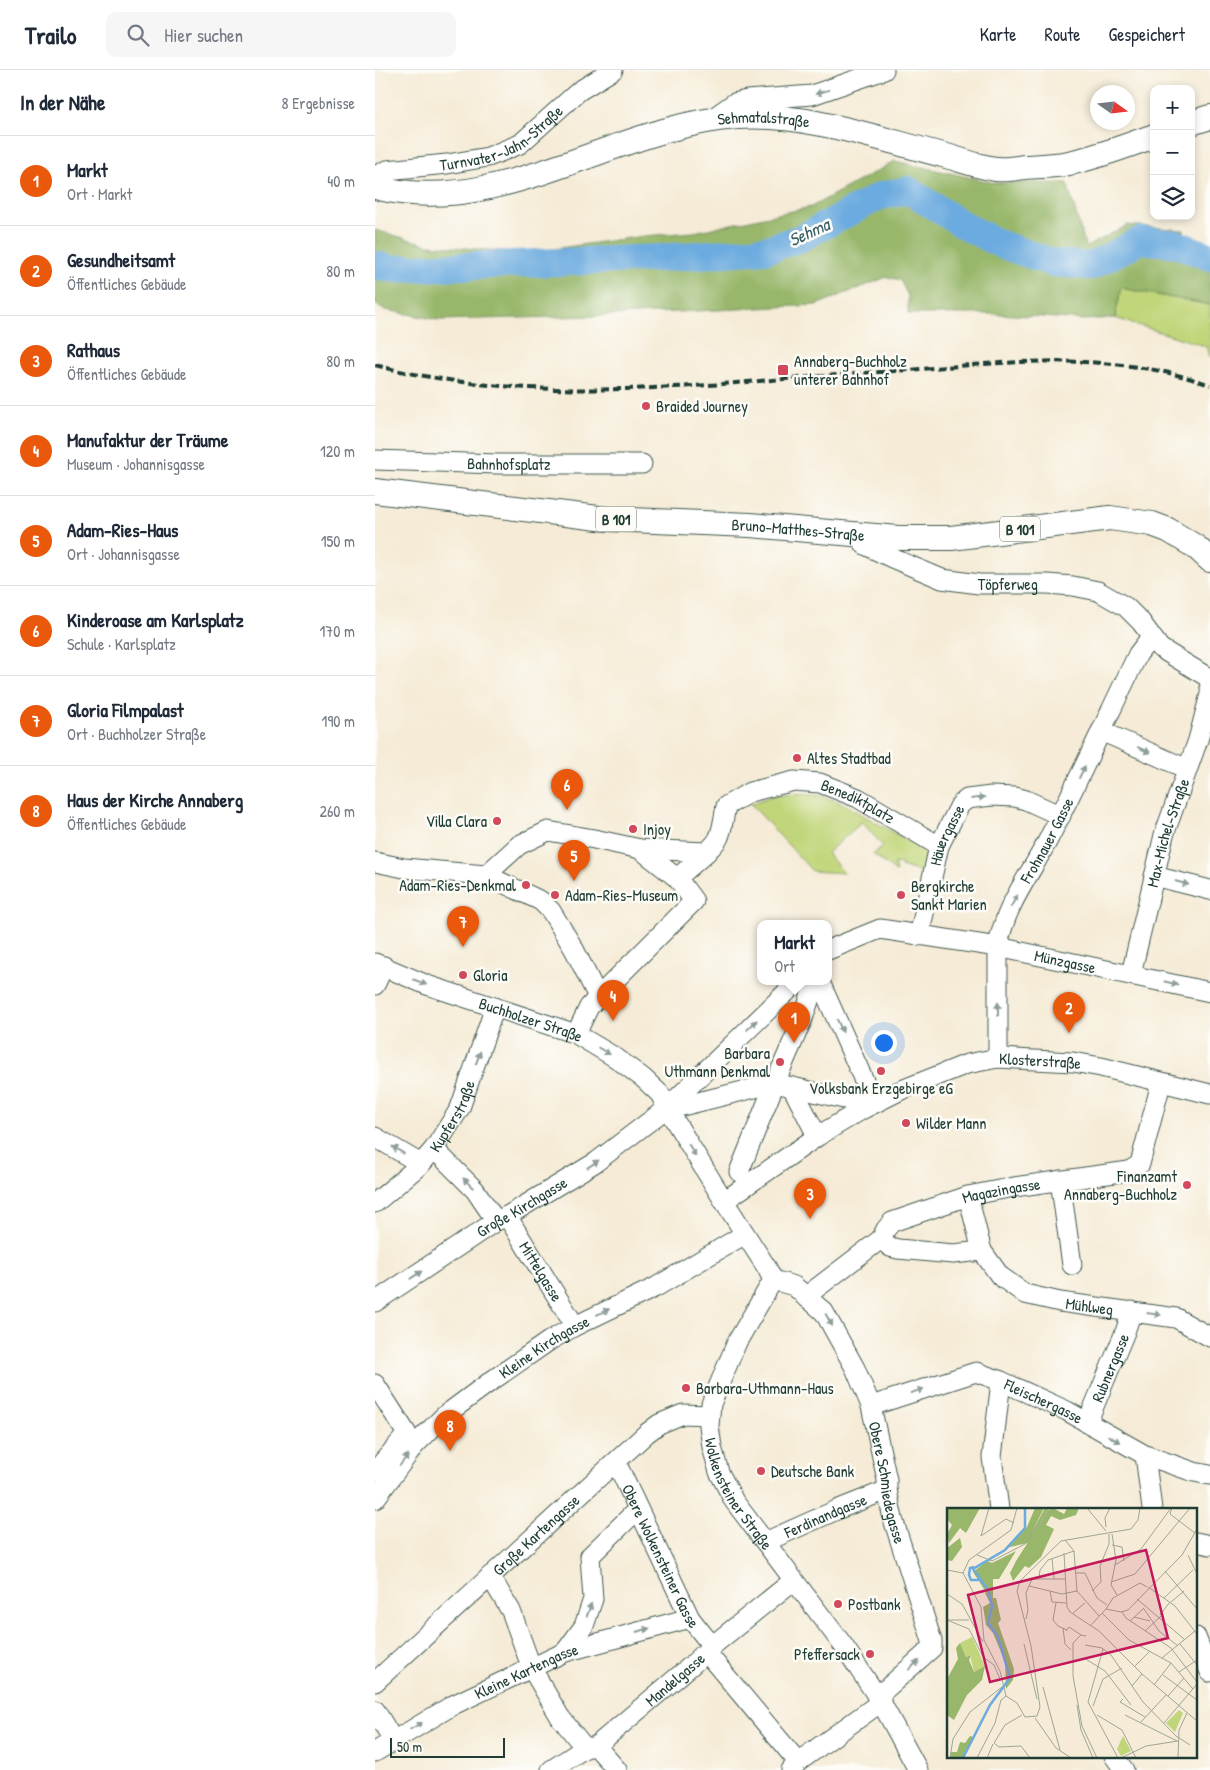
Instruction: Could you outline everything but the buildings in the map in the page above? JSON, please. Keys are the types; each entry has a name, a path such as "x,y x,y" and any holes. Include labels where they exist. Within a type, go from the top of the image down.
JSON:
{"main road":[{"name":"Sehmatalstraße","path":"375,187 426,195 458,193 513,181 660,132 710,120 767,116 813,122 864,133 997,169 1068,164 1150,137"},
{"name":"Bruno-Matthes-Straße","path":"375,491 607,519 750,525 898,538 951,538 1110,518 1144,522 1167,530 1196,547 1210,560"}],"street":[{"name":"Turnvater-Jahn-Straße","path":"375,176 387,170 447,164 488,157 520,144 579,91 613,70"},
{"path":"710,120 734,103 747,100 812,95 884,70"},
{"name":"Bahnhofsplatz","path":"375,460 497,464 642,464"},
{"name":"Töpferweg","path":"859,535 865,545 942,579 979,584 1073,586 1098,591 1126,607 1141,622 1155,643"},
{"path":"1155,643 1209,678 1210,688"},
{"name":"Frohnauer Gasse","path":"998,1058 998,947 1008,912 1061,816 1138,654 1155,643"},
{"name":"Max-Michel-Straße","path":"1131,974 1164,835 1187,769 1204,742 1210,694"},
{"path":"1101,731 1187,769"},
{"name":"Benediktplatz","path":"677,878 719,839 726,806 750,792 794,781 820,783 858,798 939,846"},
{"name":"Häuergasse","path":"919,936 939,846 960,805 967,799 991,796 1015,797 1061,816"},
{"path":"486,875 519,845 548,831 640,849 707,852"},
{"path":"576,1034 589,1007 694,902 677,878 640,849"},
{"path":"375,862 404,868 486,875 541,901 551,911 574,949 598,997"},
{"path":"1154,876 1210,890"},
{"name":"Münzgasse","path":"832,948 880,929 998,947 1210,992"},
{"path":"375,986 379,965"},
{"name":"Buchholzer Straße","path":"379,965 427,985 576,1034 616,1058 643,1078 672,1108 724,1201"},
{"path":"739,1172 783,1085 805,995"},
{"path":"805,995 866,1103"},
{"name":"Große Kirchgasse","path":"375,1302 501,1219 596,1162 672,1108 805,995"},
{"name":"Kupferstraße","path":"375,1203 421,1164 434,1149 460,1108 495,1007"},
{"name":"Klosterstraße","path":"724,1201 866,1103 967,1064 998,1058 1073,1062 1210,1094"},
{"name":"Magazingasse","path":"800,1292 881,1239 885,1229 892,1222 967,1196 1060,1180 1129,1171 1140,1164 1161,1083"},
{"path":"783,1085 813,1128"},
{"path":"672,1108 783,1085 866,1103"},
{"path":"375,1137 421,1164"},
{"name":"Mittelgasse","path":"434,1149 501,1219 575,1326"},
{"path":"1060,1180 1071,1265"},
{"name":"Mühlweg","path":"967,1196 981,1251 1000,1276 1025,1294 1060,1302 1176,1318 1210,1337"},
{"path":"724,1201 773,1280"},
{"name":"Kleine Kirchgasse","path":"375,1499 415,1446 444,1416 549,1341 575,1326 656,1287 745,1234"},
{"path":"881,1239 890,1247 898,1249 953,1254 981,1251"},
{"name":"Obere Schmiedegasse","path":"773,1280 800,1292 824,1312 855,1368 871,1406 887,1480 887,1490 893,1519 932,1641 932,1648 886,1689 878,1699"},
{"name":"Wolkensteiner Straße","path":"773,1280 737,1342 711,1404 709,1415 712,1447 719,1472 734,1501 843,1644 878,1699 918,1770"},
{"name":"Rubnergasse","path":"1087,1423 1125,1332 1131,1311"},
{"name":"Fleischergasse","path":"871,1406 976,1372 1001,1380 1067,1411 1145,1456 1194,1472 1210,1475"},
{"path":"999,1508 993,1457 1001,1380"},
{"path":"375,1384 407,1434 375,1471"},
{"name":"Große Kartengasse","path":"375,1682 659,1424 683,1414 709,1415"},
{"path":"1145,1456 1152,1508"},
{"name":"Obere Wolkensteiner Gasse","path":"616,1462 690,1618 709,1649 794,1766"},
{"name":"Ferdinandgasse","path":"765,1542 839,1508 887,1490"},
{"path":"565,1652 584,1626 593,1599 590,1556 638,1508"},
{"path":"1197,1542 1210,1545"},
{"path":"490,1576 511,1611 532,1669 560,1718 617,1770"},
{"name":"Mandelgasse","path":"551,1770 591,1747 794,1580"},
{"name":"Kleine Kartengasse","path":"375,1752 453,1705 565,1652 690,1618"},
{"path":"1197,1640 1210,1672"},
{"path":"794,1766 878,1699"},
{"path":"375,1710 393,1740"},
{"path":"1115,1758 1124,1770"}],"green space":[{"path":"895,161 995,183 1067,183 1086,247 1128,225 1184,230 1189,259 1210,265 1210,305 1121,288 1115,318 1084,320 999,314 908,314 908,296 900,280 887,277 816,305 598,316 438,320 386,310 375,304 375,230 429,245 525,253 643,236 694,232 811,207"},
{"path":"1121,288 1210,305 1210,357 1205,346 1115,318"},
{"path":"801,794 822,796 844,804 932,855 926,874 901,866 902,864 894,863 896,872 873,854 883,846 862,822 827,853 844,873 812,871 751,804 771,796"}],"waterway":[{"name":"Sehma","path":"375,265 394,269 659,258 765,250 801,238 880,196 908,190 965,226 1000,244 1053,263 1091,266 1141,240 1177,244 1210,257"}],"railway":[{"path":"375,365 419,375 509,387 600,389 691,386 985,364 1061,361 1136,367 1173,374 1210,385"}],"place":[{"name":"Annaberg-Buchholz unterer Bahnhof","path":"783,370"},
{"name":"Braided Journey","path":"646,406"},
{"name":"Altes Stadtbad","path":"797,758"},
{"name":"Kinderoase am Karlsplatz","path":"567,810"},
{"name":"Villa Clara","path":"497,821"},
{"name":"Injoy","path":"633,829"},
{"name":"Adam-Ries-Haus","path":"574,881"},
{"name":"Adam-Ries-Denkmal","path":"526,885"},
{"name":"Adam-Ries-Museum","path":"555,895"},
{"name":"Bergkirche Sankt Marien","path":"901,895"},
{"name":"Gloria Filmpalast","path":"463,947"},
{"name":"Gloria","path":"463,975"},
{"name":"Manufaktur der Träume","path":"613,1021"},
{"name":"Gesundheitsamt","path":"1069,1033"},
{"name":"Markt","path":"794,1043"},
{"name":"Barbara Uthmann Denkmal","path":"780,1062"},
{"name":"Volksbank Erzgebirge eG","path":"881,1071"},
{"name":"Wilder Mann","path":"906,1123"},
{"name":"Finanzamt Annaberg-Buchholz","path":"1187,1185"},
{"name":"Rathaus","path":"810,1219"},
{"name":"Barbara-Uthmann-Haus","path":"686,1388"},
{"name":"Haus der Kirche Annaberg","path":"450,1451"},
{"name":"Deutsche Bank","path":"761,1471"},
{"name":"Postbank","path":"838,1604"},
{"name":"Pfeffersack","path":"870,1654"}]}
